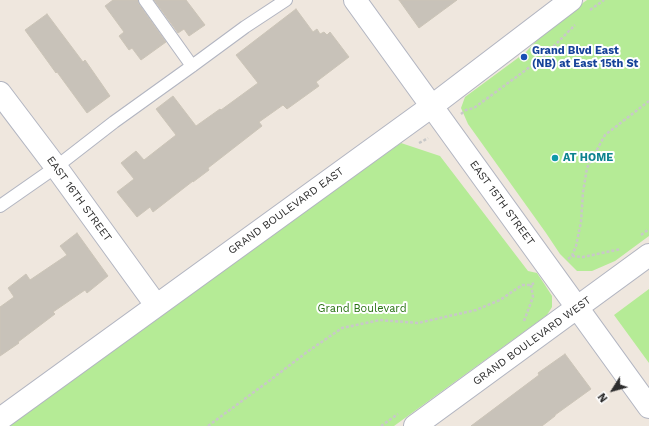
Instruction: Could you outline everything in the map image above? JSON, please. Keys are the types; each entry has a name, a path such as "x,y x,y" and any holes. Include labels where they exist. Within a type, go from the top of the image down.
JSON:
{"street":[{"name":"EAST 15TH STREET","path":"354,0 649,407"},
{"name":"GRAND BOULEVARD EAST","path":"0,419 432,106 578,8"},
{"name":"EAST 16TH STREET","path":"0,93 56,167 156,305"},
{"name":"GRAND BOULEVARD WEST","path":"415,426 649,256"}],"lane":[{"path":"145,0 192,66"},
{"path":"0,206 56,167 114,122 245,27 286,0"}],"path":[{"path":"578,8 590,10 604,0"},
{"path":"466,110 474,108 542,58 579,20"},
{"path":"623,248 583,257 572,256 576,246 581,222 583,192 587,168 605,134 649,101"},
{"path":"639,237 649,229"},
{"path":"208,426 307,352 342,328 380,320 418,323 476,310 500,300 522,285 531,285"}],"green space":[{"path":"587,0 649,0 649,236 615,261 592,271 577,271 560,254 468,124 461,108 465,97 526,52 549,27"},
{"name":"Grand Boulevard","path":"401,143 440,156 528,271 537,273 552,296 552,307 547,315 394,426 9,426 193,290"},
{"path":"649,289 649,363 614,315"}],"building":[{"path":"113,0 138,0 139,4 166,42 141,60 132,48 129,50 119,36 124,32 105,6"},
{"path":"154,0 186,0 205,25 189,36 184,29 178,33"},
{"path":"399,0 457,0 419,28"},
{"path":"296,9 313,32 317,29 320,34 324,32 327,35 330,32 349,57 316,82 319,86 287,109 283,105 259,122 262,126 208,168 209,170 153,212 150,207 137,217 117,192 134,179 121,163 136,151 144,160 176,135 156,109 173,96 196,126 220,109 221,110 258,83 236,55"},
{"path":"47,14 83,62 85,60 110,96 87,113 25,30"},
{"path":"77,233 108,276 87,293 85,290 53,312 55,314 0,356 0,307 14,297 8,288 26,274 30,280 67,255 60,246"},
{"path":"565,354 591,389 542,426 471,426 539,375 538,373"}],"place":[{"name":"Grand Blvd East (NB) at East 15th St","path":"524,57"},
{"name":"AT HOME","path":"555,158"}]}
